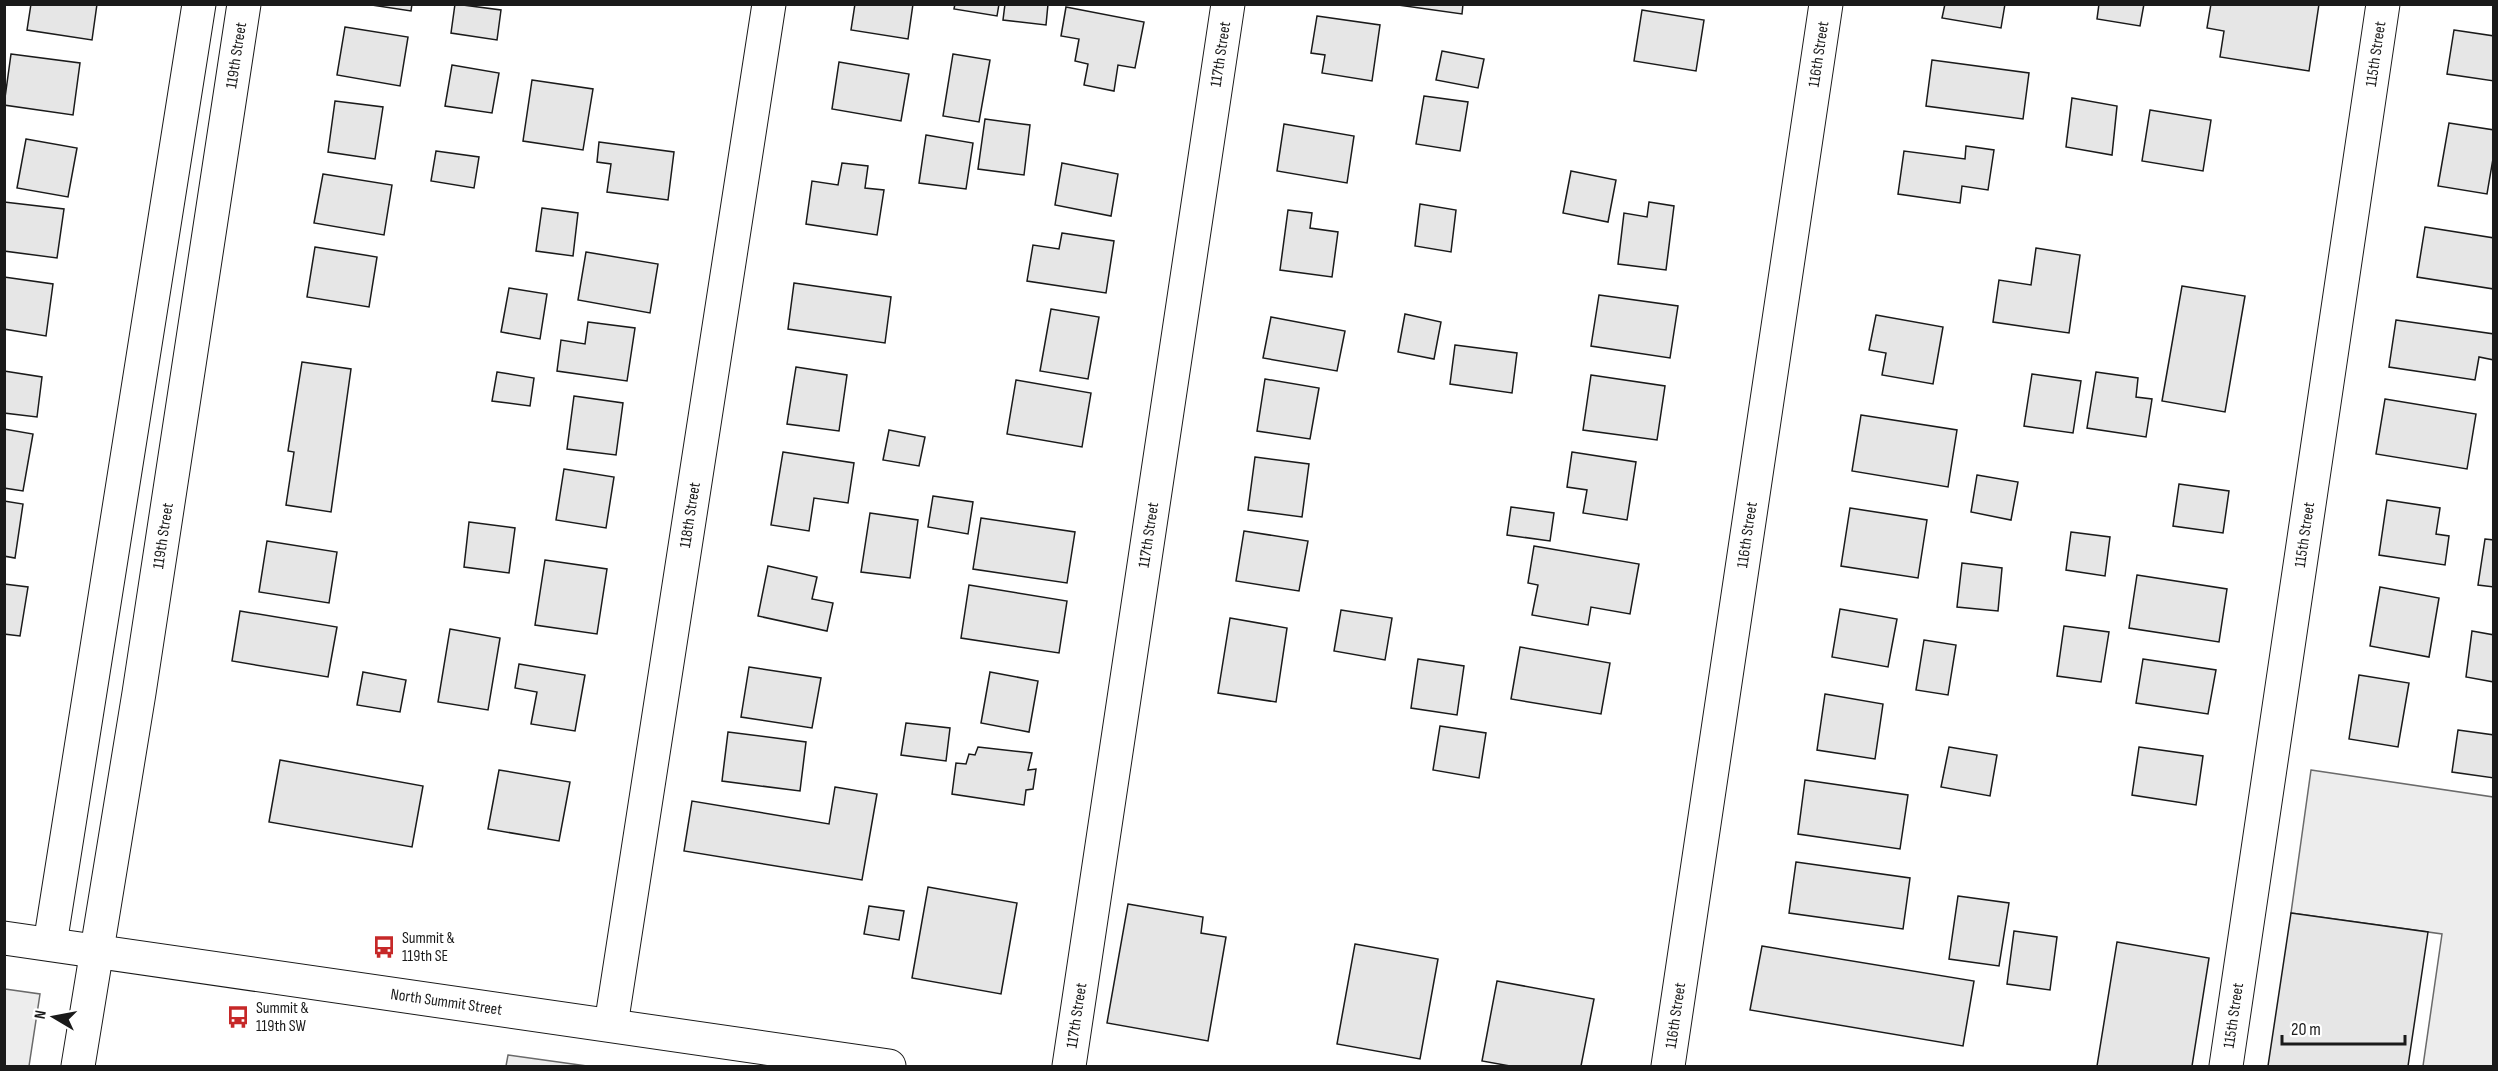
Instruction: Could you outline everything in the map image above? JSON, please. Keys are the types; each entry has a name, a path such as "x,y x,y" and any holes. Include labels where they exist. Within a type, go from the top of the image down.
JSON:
{"street":[{"path":"50,944 200,4"},
{"name":"119th Street","path":"78,1066 139,693 244,4"},
{"name":"118th Street","path":"611,1025 769,4"},
{"name":"117th Street","path":"1069,1066 1228,4"},
{"name":"116th Street","path":"1668,1066 1826,4"},
{"name":"115th Street","path":"2226,1066 2383,4"},
{"name":"North Summit Street","path":"4,938 889,1066"}],"shaded area":[{"path":"2311,770 2493,797 2493,1066 2423,1066 2442,934 2291,913"},
{"path":"5,989 40,994 29,1066 5,1066"},
{"path":"508,1055 587,1066 506,1066"}],"building":[{"path":"31,4 97,4 92,40 27,30"},
{"path":"365,4 412,4 411,11"},
{"path":"455,4 501,10 497,40 451,33"},
{"path":"855,4 913,4 908,39 851,30"},
{"path":"955,4 999,4 997,16 954,9"},
{"path":"1005,4 1048,4 1046,25 1003,20"},
{"path":"1391,4 1463,4 1462,14"},
{"path":"1945,4 2005,4 2001,28 1942,18"},
{"path":"2099,4 2144,4 2140,26 2097,19"},
{"path":"2211,4 2319,4 2309,71 2220,57 2224,31 2207,28"},
{"path":"1066,7 1144,22 1135,68 1118,65 1114,91 1084,85 1088,64 1075,61 1079,39 1061,36"},
{"path":"1642,10 1704,20 1696,71 1634,61"},
{"path":"1317,16 1380,25 1372,81 1322,73 1325,55 1311,53"},
{"path":"345,27 408,37 400,86 337,75"},
{"path":"2454,30 2494,36 2494,81 2447,74"},
{"path":"1442,51 1484,59 1478,88 1436,80"},
{"path":"11,54 80,63 73,115 4,105"},
{"path":"953,54 990,60 979,122 943,116"},
{"path":"1932,60 2029,73 2023,119 1926,106"},
{"path":"839,62 909,74 901,121 832,109"},
{"path":"452,65 499,73 492,113 445,106"},
{"path":"532,80 593,89 583,150 523,141"},
{"path":"1424,96 1468,102 1460,151 1416,144"},
{"path":"2072,98 2117,106 2112,155 2066,147"},
{"path":"335,101 383,107 375,159 328,152"},
{"path":"2150,110 2211,120 2203,171 2142,161"},
{"path":"985,119 1030,125 1024,175 978,169"},
{"path":"2449,123 2494,130 2494,153 2487,194 2438,186"},
{"path":"1284,124 1354,136 1347,183 1277,171"},
{"path":"926,135 973,143 966,189 919,183"},
{"path":"26,139 77,148 68,197 17,188"},
{"path":"599,142 674,152 668,200 607,192 611,164 597,162"},
{"path":"1966,146 1994,150 1988,190 1962,186 1960,203 1898,194 1904,151 1965,159"},
{"path":"436,151 479,157 474,188 431,181"},
{"path":"842,163 868,166 865,188 884,190 877,235 806,224 812,181 838,185"},
{"path":"1062,163 1118,174 1111,216 1055,205"},
{"path":"1571,171 1616,180 1608,222 1563,213"},
{"path":"323,174 392,185 384,235 314,223"},
{"path":"4,202 64,209 57,258 4,251"},
{"path":"1649,202 1674,206 1666,270 1618,264 1624,213 1647,217"},
{"path":"1420,204 1456,210 1451,252 1415,246"},
{"path":"542,208 578,213 573,256 536,251"},
{"path":"1288,210 1312,213 1310,228 1338,232 1332,277 1280,270"},
{"path":"2425,227 2494,238 2494,289 2417,277"},
{"path":"1062,233 1114,241 1106,293 1027,281 1033,245 1059,249"},
{"path":"315,247 377,257 369,307 307,297"},
{"path":"2036,248 2080,255 2069,333 1993,322 1999,280 2031,285"},
{"path":"586,252 658,264 650,313 578,300"},
{"path":"4,277 53,284 46,336 4,329"},
{"path":"794,283 891,297 885,343 788,329"},
{"path":"2182,286 2245,296 2225,412 2162,401"},
{"path":"509,288 547,294 540,339 501,332"},
{"path":"1599,295 1678,306 1670,358 1591,346"},
{"path":"1051,309 1099,317 1088,379 1040,371"},
{"path":"1405,314 1441,322 1434,359 1398,352"},
{"path":"1876,315 1943,327 1933,384 1882,375 1886,353 1869,350"},
{"path":"1271,317 1345,331 1337,371 1263,358"},
{"path":"2396,320 2494,334 2494,360 2479,357 2475,380 2389,367"},
{"path":"588,322 635,328 627,381 557,371 561,340 585,344"},
{"path":"1455,345 1517,353 1512,393 1450,384"},
{"path":"302,362 351,369 331,512 286,505 294,452 288,451"},
{"path":"796,367 847,375 839,431 787,424"},
{"path":"4,371 42,377 37,417 4,413"},
{"path":"497,372 534,378 530,406 492,401"},
{"path":"2096,372 2138,378 2136,397 2152,399 2146,437 2087,428"},
{"path":"2032,374 2081,381 2073,433 2024,426"},
{"path":"1591,375 1665,386 1657,440 1583,430"},
{"path":"1265,379 1319,388 1310,439 1257,431"},
{"path":"1016,380 1091,393 1082,447 1007,434"},
{"path":"574,396 623,403 616,455 567,449"},
{"path":"2385,399 2476,414 2467,469 2376,454"},
{"path":"1861,415 1957,430 1948,487 1852,471"},
{"path":"4,429 33,434 23,491 4,488"},
{"path":"889,430 925,437 919,466 883,460"},
{"path":"783,452 854,463 848,503 814,498 809,531 771,525"},
{"path":"1572,452 1636,462 1627,520 1583,513 1587,490 1567,487"},
{"path":"1255,457 1309,464 1302,517 1248,510"},
{"path":"564,469 614,477 606,528 556,520"},
{"path":"1977,475 2018,482 2011,520 1971,512"},
{"path":"2179,484 2229,491 2223,533 2173,526"},
{"path":"933,496 973,502 968,534 928,527"},
{"path":"2387,500 2440,508 2436,534 2449,536 2445,565 2379,555"},
{"path":"4,501 23,504 15,558 4,556"},
{"path":"1511,507 1554,513 1550,541 1507,535"},
{"path":"1850,508 1927,520 1918,578 1841,566"},
{"path":"870,513 918,520 910,578 861,572"},
{"path":"981,518 1075,532 1067,583 973,569"},
{"path":"469,522 515,528 509,573 464,567"},
{"path":"1244,531 1308,541 1299,591 1236,581"},
{"path":"2071,532 2110,537 2105,576 2066,570"},
{"path":"2485,539 2494,540 2494,587 2478,585"},
{"path":"267,541 337,552 329,603 259,592"},
{"path":"1534,546 1639,564 1630,614 1591,607 1588,625 1532,615 1538,585 1528,583"},
{"path":"545,560 607,569 597,634 535,625"},
{"path":"1962,563 2002,568 1998,611 1957,607"},
{"path":"768,566 817,577 812,599 833,603 827,631 758,616"},
{"path":"2137,575 2227,589 2219,642 2129,628"},
{"path":"4,584 28,587 20,636 4,634"},
{"path":"969,585 1067,601 1059,653 961,638"},
{"path":"2380,587 2439,598 2429,657 2370,646"},
{"path":"1840,609 1897,619 1888,667 1832,657"},
{"path":"1341,610 1392,618 1385,660 1334,651"},
{"path":"240,611 337,627 328,677 232,661"},
{"path":"1230,618 1287,628 1276,702 1218,693"},
{"path":"2064,626 2109,632 2101,682 2057,676"},
{"path":"450,629 500,638 488,710 438,702"},
{"path":"2472,631 2494,635 2494,682 2466,677"},
{"path":"1924,640 1956,645 1948,695 1916,690"},
{"path":"1520,647 1610,663 1601,714 1511,699"},
{"path":"1418,659 1464,666 1457,715 1411,708"},
{"path":"2143,659 2216,670 2208,714 2136,703"},
{"path":"519,664 585,675 575,731 531,724 537,692 515,688"},
{"path":"749,667 821,678 812,728 741,717"},
{"path":"363,672 406,680 400,712 357,705"},
{"path":"990,672 1038,681 1029,732 981,723"},
{"path":"2359,675 2409,683 2398,747 2349,739"},
{"path":"1825,694 1883,704 1875,759 1817,750"},
{"path":"906,723 950,728 946,761 901,755"},
{"path":"1440,726 1486,733 1479,778 1433,770"},
{"path":"2458,730 2494,735 2494,778 2452,772"},
{"path":"728,732 806,742 800,791 722,781"},
{"path":"978,747 1032,753 1028,770 1036,769 1033,789 1026,790 1024,805 952,794 956,763 966,764 969,754 975,755"},
{"path":"1949,747 1997,755 1990,796 1941,787"},
{"path":"2139,747 2203,756 2196,805 2132,795"},
{"path":"280,760 423,786 412,847 269,822"},
{"path":"499,770 570,782 559,841 488,829"},
{"path":"1805,780 1908,795 1900,849 1798,834"},
{"path":"835,787 877,794 862,880 684,851 692,801 829,824"},
{"path":"1796,862 1910,878 1903,929 1789,913"},
{"path":"928,887 1017,903 1001,994 912,978"},
{"path":"1958,896 2009,903 1999,966 1949,959"},
{"path":"1128,904 1203,917 1201,933 1226,937 1208,1041 1107,1023"},
{"path":"869,906 904,911 899,940 864,934"},
{"path":"2291,913 2428,932 2408,1066 2268,1066"},
{"path":"2014,931 2057,937 2050,990 2007,984"},
{"path":"2117,942 2209,958 2192,1066 2097,1066"},
{"path":"1355,944 1438,959 1420,1059 1337,1044"},
{"path":"1762,946 1974,981 1963,1046 1750,1010"},
{"path":"1497,981 1594,999 1581,1066 1510,1066 1482,1061"}],"place":[{"name":"Summit & 119th SE","path":"384,947"},
{"name":"Summit & 119th SW","path":"238,1017"}]}
